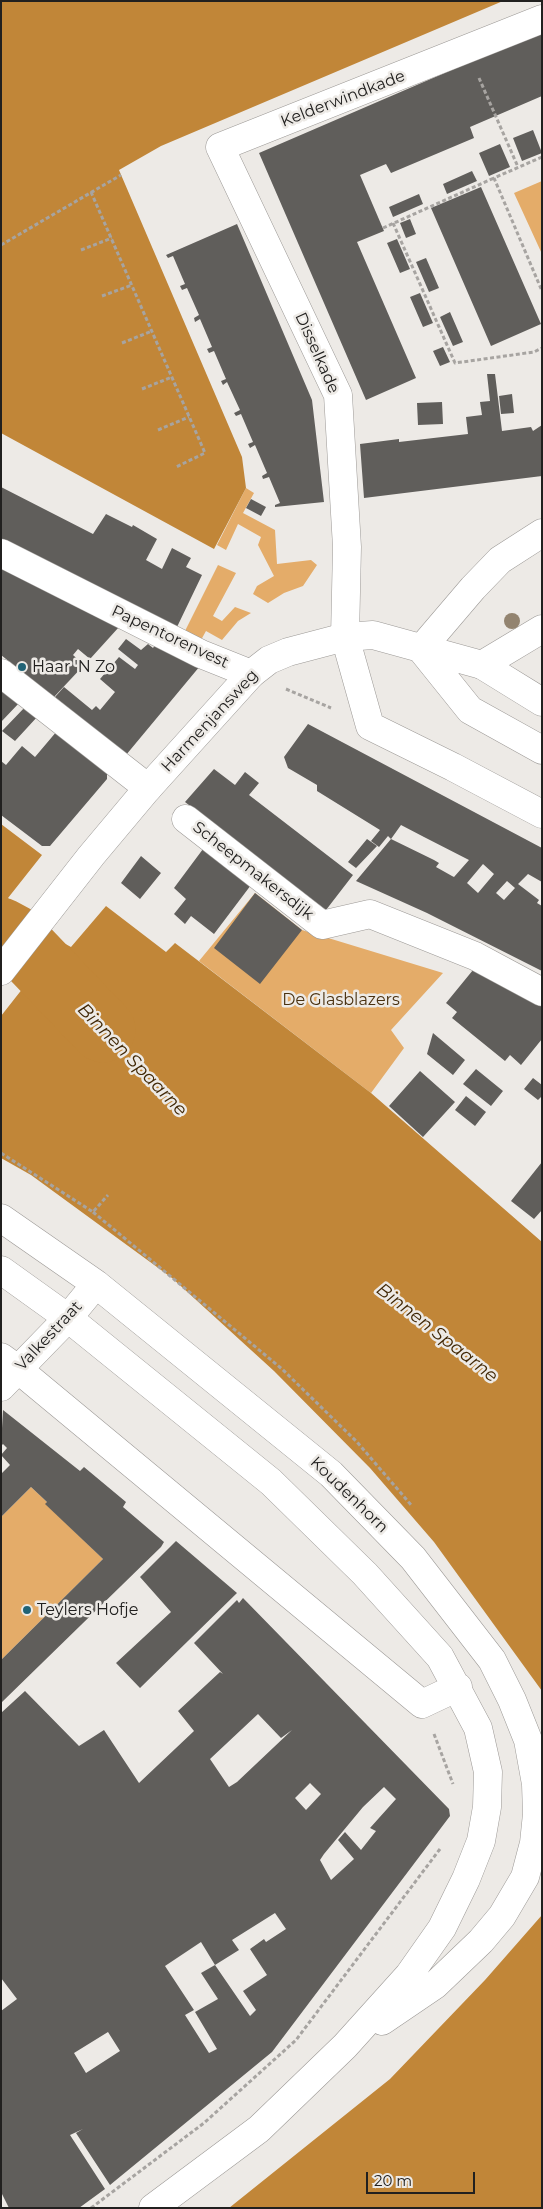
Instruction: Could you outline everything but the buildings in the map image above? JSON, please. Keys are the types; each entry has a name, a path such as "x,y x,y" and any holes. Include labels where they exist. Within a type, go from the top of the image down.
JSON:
{"street":[{"name":"Kelderwindkade","path":"220,147 542,19"},
{"name":"Disselkade","path":"220,147 338,395 346,547 345,637"},
{"path":"421,649 473,588 500,560 542,532"},
{"name":"Papentorenvest","path":"1,554 201,654 251,674"},
{"path":"482,665 542,629"},
{"name":"Harmenjansweg","path":"1,971 91,856 148,788 251,674 269,660 288,652 345,637 372,635 421,649"},
{"path":"345,637 370,726 454,767 542,814"},
{"path":"421,649 482,665 542,702"},
{"path":"421,649 470,710 542,750"},
{"path":"1,674 148,788"},
{"name":"Scheepmakersdijk","path":"186,819 322,925 370,914 475,956 542,992"},
{"name":"Koudenhorn","path":"1,1218 96,1284 331,1474 413,1558 492,1660 512,1700 528,1740 536,1784 537,1814 534,1843 525,1877 502,1916 481,1941 434,1985 345,2046"},
{"path":"1,1270 68,1318 271,1482 365,1574 440,1656 478,1728 488,1772 487,1807 481,1841 466,1879 442,1928 409,1974 345,2046 259,2129 153,2208"},
{"name":"Valkestraat","path":"7,1371 68,1318 96,1284"},
{"path":"7,1371 422,1704 458,1687"}],"path":[{"path":"467,50 518,167"},
{"path":"382,228 542,157"},
{"path":"1,245 121,175"},
{"path":"494,178 542,291"},
{"path":"92,192 205,453 176,467"},
{"path":"393,223 455,363 534,352 542,348"},
{"path":"81,250 112,238"},
{"path":"102,296 132,284"},
{"path":"122,343 152,331"},
{"path":"142,389 172,377"},
{"path":"158,430 190,417"},
{"path":"251,674 370,726"},
{"path":"1,1153 93,1212 282,1369 357,1442 415,1510"},
{"path":"93,1212 108,1195"},
{"path":"422,1704 456,1792"},
{"path":"91,2208 204,2123 296,2040 445,1843"}],"green space":[{"path":"542,181 542,254 514,193"},
{"path":"246,488 254,493 243,513 275,530 277,564 311,560 317,565 303,586 284,593 268,603 253,594 257,586 274,576 258,545 261,537 238,524 226,550 217,545"},
{"path":"218,565 236,573 213,616 222,621 235,607 251,613 238,621 222,640 206,631 201,640 185,631"},
{"name":"De Glasblazers","path":"255,893 302,930 443,973 391,1030 404,1048 371,1093 199,961"},
{"name":"Teylers Hofje","path":"31,1487 103,1559 1,1660 1,1517"}],"water":[{"path":"1,1 503,1 161,146 119,170 242,457 246,488 214,549 1,433"},
{"path":"1,824 42,855 8,898 17,907 1,928"},
{"path":"106,906 166,952 175,943 371,1093 542,1242 542,1691 434,1542 370,1468 274,1371 172,1278 31,1175 1,1158 1,1016 60,941 71,947"},
{"path":"542,1915 542,2208 229,2208 390,2079 485,1980"}],"waterway":[{"name":"Binnen Spaarne","path":"1,930 14,937 103,1030"}],"place":[{"name":"Haar 'N Zo","path":"22,667"},
{"name":"Teylers Hofje","path":"27,1610"}]}
